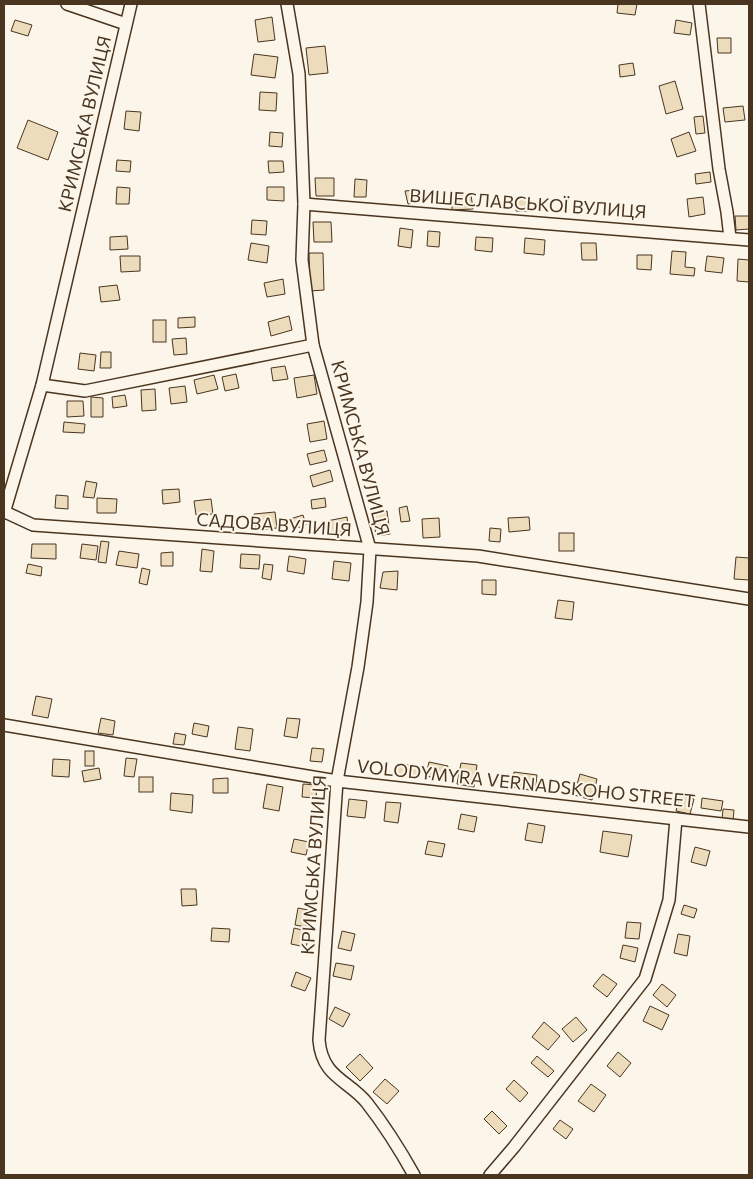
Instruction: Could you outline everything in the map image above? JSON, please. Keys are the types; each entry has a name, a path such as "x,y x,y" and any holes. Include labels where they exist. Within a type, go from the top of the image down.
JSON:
{"street":[{"path":"67,4 126,24"},
{"name":"КРИМСЬКА ВУЛИЦЯ","path":"4,512 42,385 131,4"},
{"name":"КРИМСЬКА ВУЛИЦЯ","path":"287,4 300,74 304,204 302,260 313,345 370,549 367,602 358,667 337,781 319,1040 320,1051 333,1075 365,1100 395,1140 414,1175"},
{"path":"700,4 719,169 730,238"},
{"name":"ВИШЕСЛАВСЬКОЇ ВУЛИЦЯ","path":"304,204 749,240"},
{"path":"42,385 85,391 313,345"},
{"name":"САДОВА ВУЛИЦЯ","path":"4,512 33,525 478,556 749,599"},
{"name":"VOLODYMYRA VERNADSKOHO STREET","path":"4,725 337,781 749,827"},
{"path":"490,1175 645,979 669,900 676,819"}],"building":[{"path":"618,4 637,4 635,15 617,13"},
{"path":"272,17 275,40 258,42 255,20"},
{"path":"15,20 32,25 28,36 11,31"},
{"path":"676,20 692,23 690,35 674,33"},
{"path":"717,38 731,38 731,53 718,53"},
{"path":"325,46 328,73 309,75 306,48"},
{"path":"254,54 278,57 275,78 251,75"},
{"path":"633,63 635,75 620,77 619,65"},
{"path":"675,81 683,109 666,114 659,86"},
{"path":"260,92 277,93 276,111 259,110"},
{"path":"743,106 745,120 725,122 723,108"},
{"path":"126,111 141,112 139,131 124,129"},
{"path":"703,116 705,133 696,134 694,117"},
{"path":"28,120 58,132 48,160 17,148"},
{"path":"270,132 283,133 282,147 269,146"},
{"path":"689,132 696,151 677,157 671,139"},
{"path":"117,160 131,161 130,172 116,171"},
{"path":"268,161 283,161 284,172 269,173"},
{"path":"710,172 711,182 696,184 695,174"},
{"path":"315,178 334,178 334,196 316,196"},
{"path":"355,179 367,180 366,197 354,197"},
{"path":"117,187 130,188 129,204 116,204"},
{"path":"267,187 284,187 284,201 267,200"},
{"path":"416,190 419,201 408,204 405,191"},
{"path":"452,195 471,195 473,209 452,210"},
{"path":"703,197 705,214 689,217 687,199"},
{"path":"517,199 531,200 529,211 516,211"},
{"path":"735,216 749,216 749,229 736,230"},
{"path":"252,220 267,221 266,235 251,234"},
{"path":"313,222 331,222 332,242 314,242"},
{"path":"400,228 413,230 411,248 398,246"},
{"path":"428,231 440,232 439,247 427,246"},
{"path":"127,236 128,249 110,250 110,237"},
{"path":"476,237 493,238 492,252 475,250"},
{"path":"525,238 545,240 544,255 524,253"},
{"path":"251,243 269,246 267,263 248,260"},
{"path":"581,243 596,243 597,260 582,260"},
{"path":"672,251 686,252 685,267 695,268 694,276 670,274"},
{"path":"309,253 323,253 324,290 310,291"},
{"path":"637,255 652,255 651,270 637,269"},
{"path":"120,256 140,256 140,271 121,272"},
{"path":"707,256 724,258 722,273 705,271"},
{"path":"738,259 749,260 749,282 737,281"},
{"path":"283,279 285,294 267,297 264,283"},
{"path":"117,285 120,300 101,302 99,287"},
{"path":"289,316 292,330 271,336 268,322"},
{"path":"195,317 195,327 178,328 178,318"},
{"path":"153,320 166,320 166,342 153,342"},
{"path":"186,338 187,354 174,355 172,339"},
{"path":"101,352 111,352 111,368 100,368"},
{"path":"80,353 96,355 94,371 78,369"},
{"path":"285,366 288,379 273,381 271,368"},
{"path":"236,374 239,388 225,391 222,377"},
{"path":"214,375 218,389 197,394 194,380"},
{"path":"314,375 317,394 297,398 294,378"},
{"path":"185,386 187,402 171,404 169,388"},
{"path":"155,389 156,410 142,411 141,390"},
{"path":"125,395 127,406 113,408 112,397"},
{"path":"91,397 103,398 103,417 91,417"},
{"path":"67,401 83,401 84,416 67,417"},
{"path":"324,421 327,439 310,442 307,424"},
{"path":"64,422 85,424 84,433 63,432"},
{"path":"324,450 327,461 310,465 307,454"},
{"path":"330,470 333,481 313,487 310,476"},
{"path":"86,481 97,483 94,498 83,497"},
{"path":"179,489 180,502 163,504 162,490"},
{"path":"56,495 68,496 68,509 55,508"},
{"path":"97,498 117,499 116,513 97,513"},
{"path":"325,498 326,507 312,509 311,500"},
{"path":"211,499 213,514 196,515 194,501"},
{"path":"407,506 410,521 401,522 399,508"},
{"path":"387,511 390,534 376,536 373,513"},
{"path":"275,512 277,528 256,530 254,514"},
{"path":"303,515 306,525 294,529 290,519"},
{"path":"347,517 349,531 330,534 327,521"},
{"path":"529,517 530,530 509,532 508,518"},
{"path":"439,518 440,537 423,538 422,519"},
{"path":"490,528 501,529 500,542 489,541"},
{"path":"559,533 574,533 574,551 559,551"},
{"path":"101,541 109,542 106,563 98,562"},
{"path":"32,544 56,544 56,559 31,558"},
{"path":"82,544 98,546 96,560 80,558"},
{"path":"202,549 214,551 212,572 200,571"},
{"path":"119,551 139,554 137,568 116,565"},
{"path":"173,552 173,566 161,566 161,553"},
{"path":"241,554 260,555 259,569 240,568"},
{"path":"289,556 306,559 304,574 287,571"},
{"path":"736,557 749,558 749,580 734,579"},
{"path":"334,561 351,563 349,581 332,579"},
{"path":"28,564 42,567 41,576 26,573"},
{"path":"264,564 273,565 271,580 262,578"},
{"path":"142,568 150,570 147,585 139,583"},
{"path":"398,571 397,590 380,588 383,572"},
{"path":"482,580 496,580 496,595 482,594"},
{"path":"558,600 574,602 572,620 555,618"},
{"path":"36,696 52,699 48,718 32,715"},
{"path":"101,718 115,721 113,735 98,733"},
{"path":"287,718 300,719 297,738 284,736"},
{"path":"194,723 209,726 207,737 192,734"},
{"path":"238,727 253,729 250,751 235,749"},
{"path":"175,733 186,735 184,745 173,744"},
{"path":"312,748 324,749 322,762 310,761"},
{"path":"85,751 94,751 94,766 85,766"},
{"path":"126,758 137,759 134,777 124,776"},
{"path":"53,759 70,760 69,777 52,776"},
{"path":"429,762 448,766 445,780 426,776"},
{"path":"461,763 477,765 474,787 457,784"},
{"path":"397,764 419,766 418,777 396,775"},
{"path":"99,768 101,779 84,782 82,771"},
{"path":"514,772 537,775 535,791 512,787"},
{"path":"580,774 597,779 592,800 574,795"},
{"path":"139,777 153,777 153,792 139,792"},
{"path":"228,778 228,793 213,793 213,779"},
{"path":"267,784 283,787 279,811 263,808"},
{"path":"303,784 317,785 316,798 302,797"},
{"path":"171,793 193,795 192,813 170,810"},
{"path":"680,795 694,799 690,814 676,811"},
{"path":"702,798 723,801 721,811 701,808"},
{"path":"349,799 367,801 365,818 347,816"},
{"path":"386,802 401,803 398,823 384,821"},
{"path":"723,809 734,810 733,821 722,820"},
{"path":"461,814 477,817 474,832 458,829"},
{"path":"528,823 545,826 542,843 525,840"},
{"path":"603,831 632,835 628,857 600,852"},
{"path":"294,839 309,842 306,855 291,852"},
{"path":"428,841 445,844 442,857 425,854"},
{"path":"695,847 710,851 706,866 691,862"},
{"path":"181,889 196,889 197,905 182,906"},
{"path":"684,905 697,909 694,918 681,914"},
{"path":"298,908 308,910 306,927 295,925"},
{"path":"627,922 641,923 639,939 625,938"},
{"path":"212,928 230,929 229,942 211,941"},
{"path":"294,928 310,932 306,947 291,944"},
{"path":"342,931 355,934 351,951 338,948"},
{"path":"678,934 690,936 687,956 674,953"},
{"path":"623,945 638,948 635,962 620,958"},
{"path":"336,963 354,966 351,980 333,976"},
{"path":"296,972 311,978 305,991 291,986"},
{"path":"603,974 617,984 607,997 593,986"},
{"path":"662,984 676,995 667,1007 653,995"},
{"path":"650,1006 669,1015 662,1030 643,1021"},
{"path":"335,1007 350,1014 343,1027 329,1019"},
{"path":"576,1017 587,1030 573,1042 562,1029"},
{"path":"544,1022 560,1036 548,1050 532,1037"},
{"path":"618,1052 631,1063 620,1077 607,1066"},
{"path":"360,1054 373,1068 360,1081 346,1067"},
{"path":"537,1056 554,1071 548,1077 531,1063"},
{"path":"385,1079 399,1091 387,1104 373,1092"},
{"path":"514,1080 528,1093 520,1102 506,1089"},
{"path":"591,1084 606,1095 594,1112 578,1101"},
{"path":"492,1111 507,1126 499,1134 484,1119"},
{"path":"560,1120 573,1129 566,1139 553,1129"}]}
